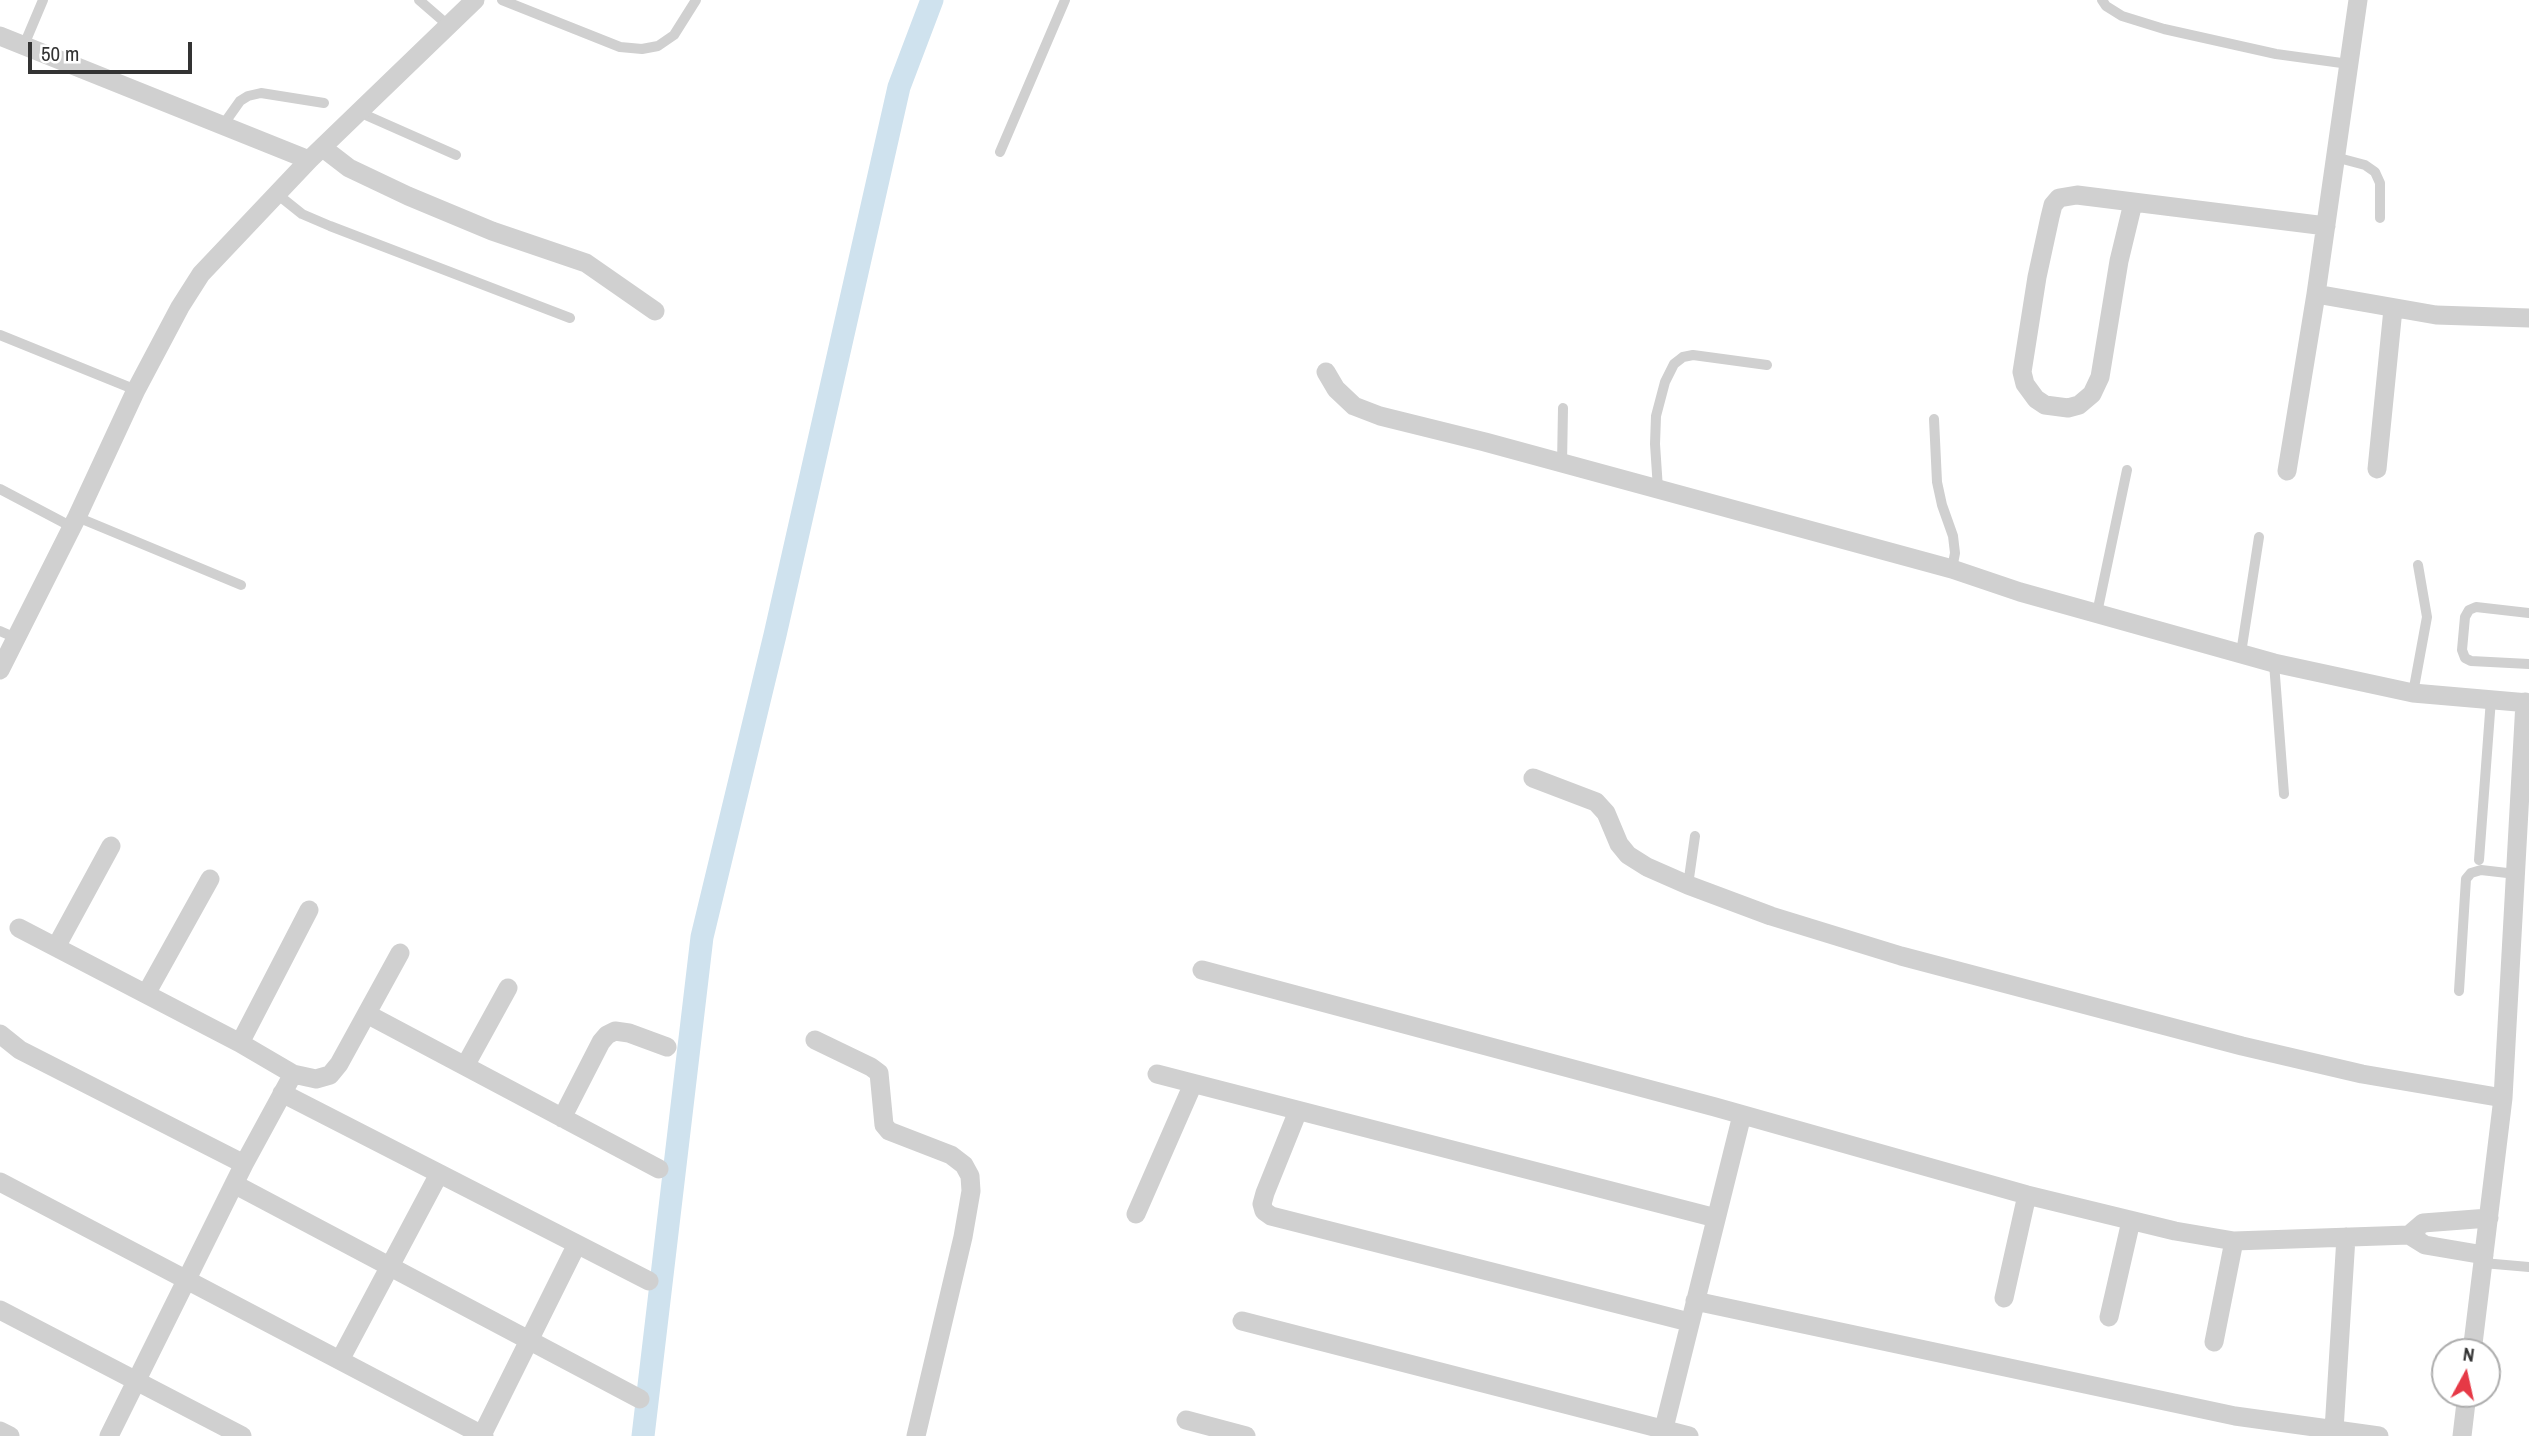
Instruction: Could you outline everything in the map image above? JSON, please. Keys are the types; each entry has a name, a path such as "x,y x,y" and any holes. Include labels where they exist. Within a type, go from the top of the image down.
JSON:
{"street":[{"path":"0,670 8,634 74,522 136,390 180,307 201,274 316,154 475,0"},
{"path":"2287,471 2316,294 2358,0"},
{"path":"0,36 223,125 316,154 492,231 586,263 655,311"},
{"path":"2133,203 2119,261 2100,377 2092,394 2079,405 2068,408 2045,405 2036,399 2025,384 2022,372 2037,277 2053,205 2059,198 2068,195 2326,226"},
{"path":"2316,294 2436,315 2529,318"},
{"path":"2377,469 2393,309"},
{"path":"1326,372 1336,389 1354,406 1380,416 1952,569 2020,592 2274,663 2413,693 2527,702 2503,1098 2474,1338"},
{"path":"1533,778 1597,802 1606,813 1619,844 1628,855 1647,867 1771,916 1901,956 2242,1046 2362,1074 2503,1098"},
{"path":"56,947 111,846"},
{"path":"146,994 210,879"},
{"path":"240,1043 309,910"},
{"path":"19,928 293,1073 316,1079 330,1075 339,1064 400,953"},
{"path":"1202,970 1742,1115 2027,1195 2175,1231 2234,1241 2409,1235 2425,1245 2484,1259"},
{"path":"465,1066 508,988"},
{"path":"367,1014 659,1169"},
{"path":"562,1118 607,1035 615,1031 629,1033 667,1047"},
{"path":"0,1034 20,1050 244,1164"},
{"path":"815,1040 878,1073 884,1125 888,1131 951,1154 964,1165 970,1176 971,1191 963,1237 916,1436"},
{"path":"0,1045 20,1050"},
{"path":"109,1436 244,1164 293,1073"},
{"path":"1157,1074 1716,1218"},
{"path":"1136,1214 1194,1084"},
{"path":"282,1093 649,1282"},
{"path":"1297,1111 1262,1204 1264,1211 1270,1216 1689,1322"},
{"path":"1662,1433 1742,1115"},
{"path":"340,1360 439,1174"},
{"path":"0,1182 483,1435 577,1244"},
{"path":"234,1184 640,1399"},
{"path":"2004,1298 2027,1195"},
{"path":"2409,1235 2423,1223 2489,1217"},
{"path":"2109,1317 2131,1221"},
{"path":"2334,1430 2346,1237"},
{"path":"2214,1342 2234,1241"},
{"path":"1695,1301 2235,1416 2379,1436"},
{"path":"0,1310 242,1436"},
{"path":"1242,1321 1662,1433 1689,1436"},
{"path":"2462,1436 2465,1408"},
{"path":"1186,1420 1246,1436"},
{"path":"0,1431 10,1436"}],"lane":[{"path":"24,45 43,0"},
{"path":"419,0 449,26"},
{"path":"502,0 620,47 642,50 658,46 674,35 696,0"},
{"path":"1000,152 1065,0"},
{"path":"2102,0 2106,6 2122,16 2164,29 2276,54 2349,64"},
{"path":"223,125 240,101 261,93 324,103"},
{"path":"361,113 456,155"},
{"path":"2336,156 2365,165 2375,172 2380,183 2380,218"},
{"path":"277,194 302,214 330,226 570,318"},
{"path":"0,335 136,390"},
{"path":"1658,490 1655,444 1657,416 1665,382 1674,364 1683,357 1693,355 1767,365"},
{"path":"1562,464 1563,408"},
{"path":"1934,419 1937,482 1953,536 1955,553 1952,569"},
{"path":"2097,613 2127,470"},
{"path":"0,489 74,522 241,585"},
{"path":"2241,653 2259,537"},
{"path":"2413,693 2427,617 2418,565"},
{"path":"2529,613 2476,607 2469,610 2465,617 2462,650 2465,658 2471,661 2529,664"},
{"path":"2274,663 2284,794"},
{"path":"2479,860 2491,699"},
{"path":"1688,885 1695,835"},
{"path":"2459,991 2466,879 2471,873 2481,870 2516,874"},
{"path":"2484,1259 2529,1266"}],"waterway":[{"path":"643,1436 702,937 775,635 899,87 932,0"}]}
